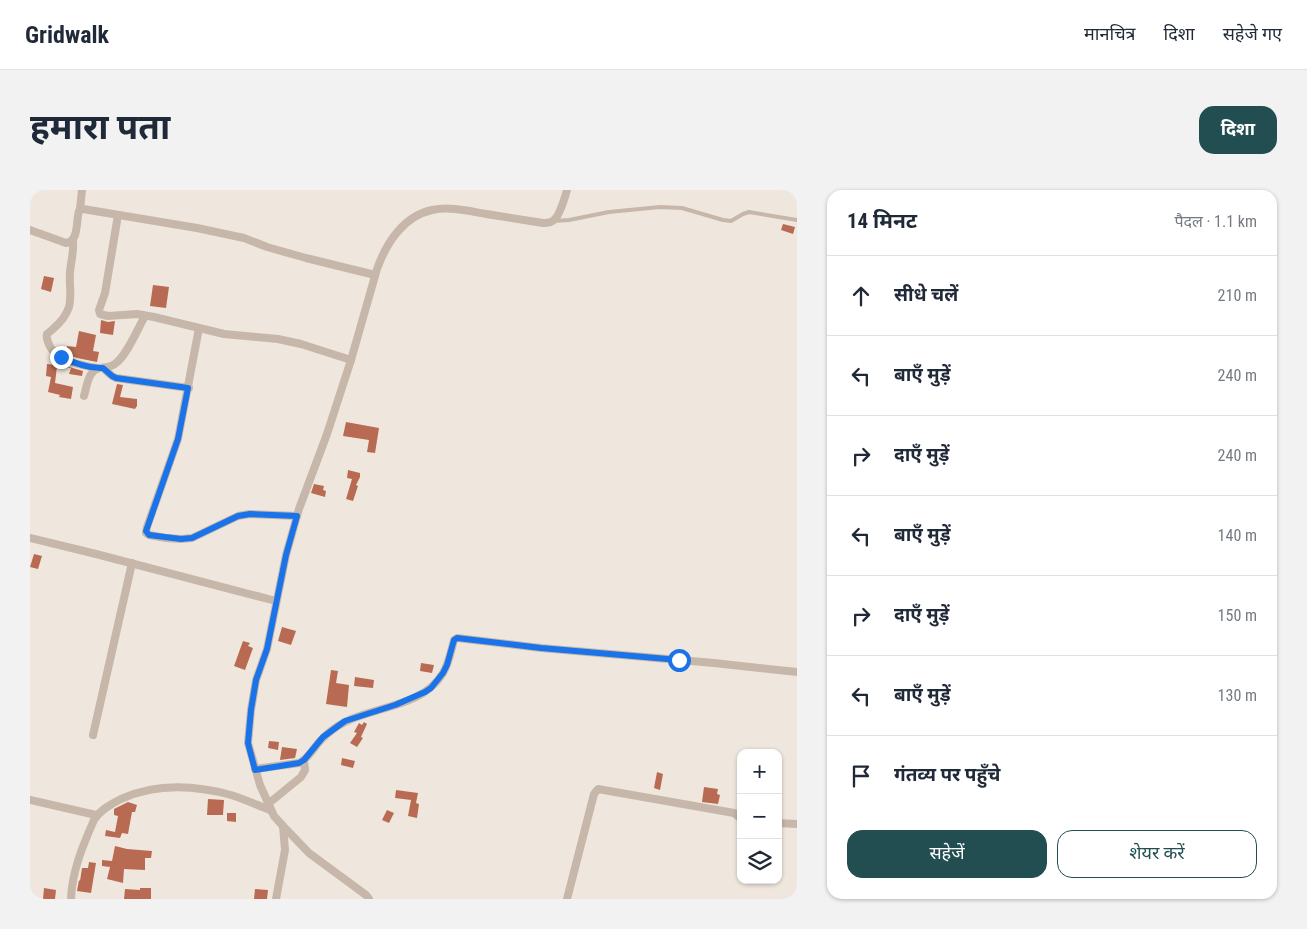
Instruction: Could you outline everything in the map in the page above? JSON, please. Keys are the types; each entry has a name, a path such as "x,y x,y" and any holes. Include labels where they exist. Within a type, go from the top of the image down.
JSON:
{"street":[{"path":"82,190 76,231 72,241 69,307 61,322 47,334 46,339 54,352 61,357 72,362 100,368 116,378 188,388"},
{"path":"369,899 310,853 283,826 269,807 255,770 248,743 256,680 267,649 286,555 297,516 327,434 351,360 381,257 395,234 417,216 432,210 467,211 543,223 554,221 567,190"},
{"path":"80,209 197,228 244,238 306,258 375,275"},
{"path":"118,215 105,293 99,312 102,315 132,314 224,334 278,339 301,344 351,360"},
{"path":"30,230 66,243 72,241"},
{"path":"84,396 92,371 117,363 145,316"},
{"path":"199,328 178,439 146,533 166,538 192,538 238,516 250,514 297,516"},
{"path":"30,538 276,601"},
{"path":"93,735 132,563"},
{"path":"255,770 304,760 323,737 345,721 395,705 425,692 431,688 443,673 454,640 457,638 541,648 797,672"},
{"path":"269,807 301,778 305,770 304,760"},
{"path":"71,899 73,876 96,816 127,796 163,787 188,788 231,795 269,807"},
{"path":"567,899 594,794 598,789 734,813 737,816"},
{"path":"30,800 96,816"},
{"path":"782,823 797,824"},
{"path":"276,899 285,850 283,826"}],"lane":[{"path":"554,221 619,211 668,207 682,208 731,221 749,212 797,220"}],"building":[{"path":"783,224 795,227 793,234 781,230"},
{"path":"44,276 54,278 51,292 41,289"},
{"path":"153,285 169,287 166,308 150,306"},
{"path":"101,320 115,321 113,335 100,333"},
{"path":"79,331 96,335 93,351 99,352 97,362 66,354 67,346 76,347"},
{"path":"56,360 66,366 83,371 82,376 69,374 71,368 57,366 55,383 73,387 71,399 59,397 60,395 48,392 51,377 46,376 47,364 55,365"},
{"path":"117,384 123,385 120,397 137,399 135,409 112,404"},
{"path":"346,422 379,428 375,453 367,452 369,440 343,436"},
{"path":"348,470 360,473 353,501 346,499 352,479 347,478"},
{"path":"314,484 324,486 323,490 326,491 325,497 311,493"},
{"path":"34,554 42,556 38,569 30,567"},
{"path":"282,627 296,631 291,645 278,641"},
{"path":"243,641 250,643 248,646 253,648 245,670 234,666"},
{"path":"421,663 434,665 432,673 420,671"},
{"path":"331,670 338,671 336,683 349,685 347,707 326,704"},
{"path":"355,677 374,680 373,688 354,686"},
{"path":"364,722 367,724 361,737 363,738 357,747 350,743 357,733 354,732 359,723 362,725"},
{"path":"269,741 279,742 278,750 268,748"},
{"path":"282,747 297,749 295,758 280,760"},
{"path":"342,758 355,761 353,768 341,765"},
{"path":"657,772 663,774 660,790 654,788"},
{"path":"704,787 718,789 717,794 720,795 718,804 702,802"},
{"path":"396,790 418,793 416,803 419,804 417,818 408,816 411,800 395,798"},
{"path":"208,799 224,800 223,815 207,815"},
{"path":"128,802 137,805 135,812 132,812 128,834 122,833 120,838 105,836 106,830 115,832 118,816 114,815 114,809"},
{"path":"387,810 394,813 389,823 382,820"},
{"path":"227,813 236,813 236,822 227,821"},
{"path":"115,846 152,851 151,858 145,858 145,870 124,869 123,883 107,879 110,867 102,866 102,860 112,861"},
{"path":"89,862 96,863 91,893 77,891 82,868 88,868"},
{"path":"44,888 56,890 55,899 43,899"},
{"path":"140,888 151,888 151,899 124,899 125,889 140,890"},
{"path":"255,889 268,890 267,899 254,899"}],"route":[{"path":"61,357 86,366 103,368 116,378 188,388 178,439 146,533 166,538 192,538 238,516 250,514 297,516 286,555 267,649 256,680 251,710 248,743 255,770 299,763 304,760 323,737 345,721 395,705 425,692 439,680 443,673 455,638 541,648 679,660"}]}
